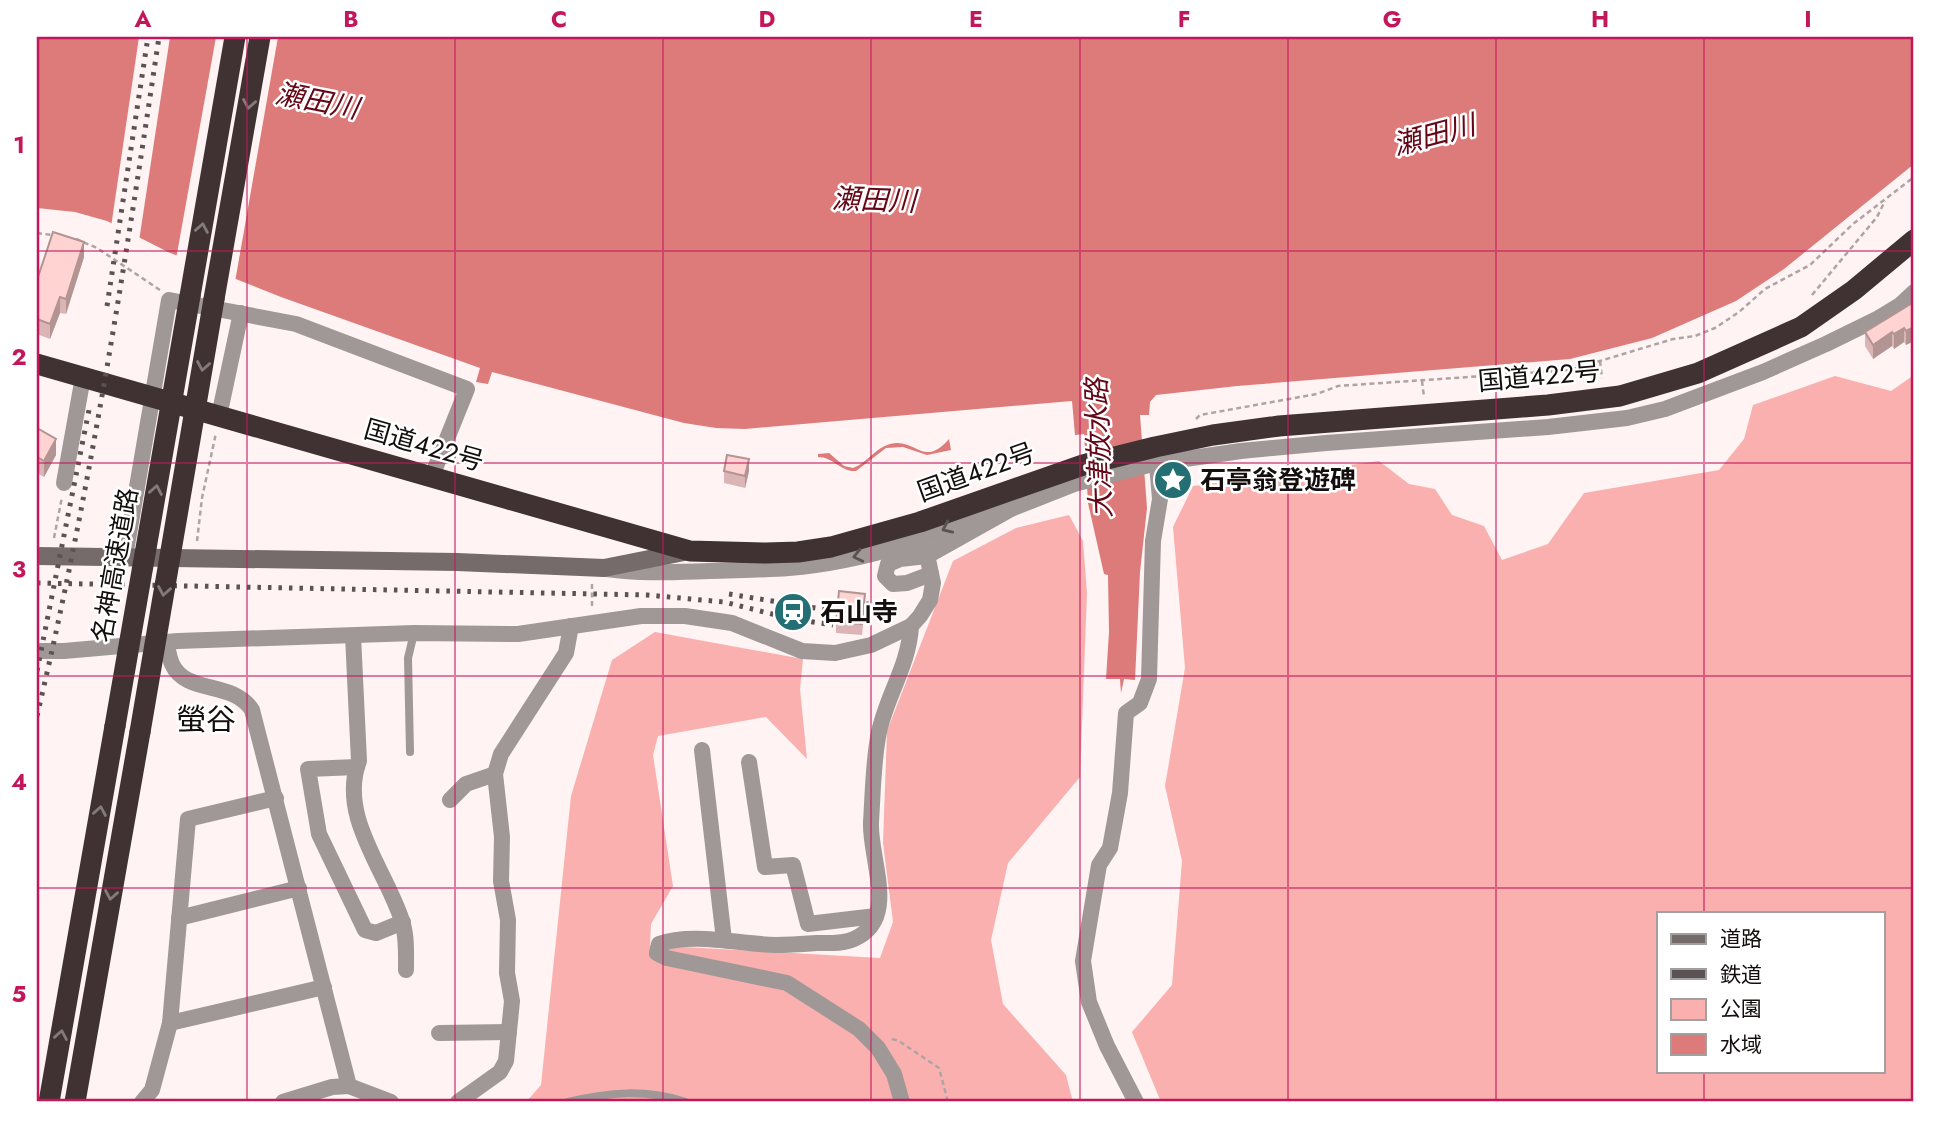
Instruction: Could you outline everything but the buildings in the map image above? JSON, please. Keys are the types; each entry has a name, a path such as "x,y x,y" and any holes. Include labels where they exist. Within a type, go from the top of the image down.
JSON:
{"highway":[{"name":"名神高速道路","path":"49,1102 235,37"},
{"name":"名神高速道路","path":"75,1102 260,37"},
{"name":"国道422号","path":"37,364 690,551 798,552 922,530 1010,489 1083,465 1154,452 1189,440 1279,426 1604,399 1657,386 1731,359 1801,327 1854,290 1914,240"}],"street":[{"path":"931,574 900,584 893,584 885,576 888,564 894,561 927,556 1011,509 1154,452 1241,451 1548,427 1627,418 1665,410 1826,344 1877,319 1900,305 1914,292"},
{"path":"125,557 169,300 296,324 467,389 432,476"},
{"path":"219,416 241,313"},
{"path":"64,483 83,377"},
{"path":"1548,405 1548,427"},
{"path":"1136,1102 1088,1002 1083,961 1099,864 1110,848 1120,793 1126,713 1140,703 1149,679 1153,541 1160,499 1154,452"},
{"path":"37,650 64,651 166,642 414,634 518,634 641,616 685,616 732,623 802,651 835,653 871,645 911,626 930,600 933,583 922,530 858,556 790,568 598,573 457,562 44,556"},
{"path":"598,573 690,551"},
{"path":"458,1102 500,1072 506,1060 512,1001 507,973 508,920 501,881 502,837 495,774 501,754 566,653 577,625"},
{"path":"902,1102 894,1074 878,1048 859,1028 786,984 667,958 657,953 659,944 669,940 724,940 774,945 837,943 853,939 867,930 881,901 871,829 880,732 906,660 911,626"},
{"path":"353,636 359,761 353,778 359,824 403,922 406,970"},
{"path":"166,642 173,666 186,679 246,700 252,710 349,1086"},
{"path":"702,750 724,940"},
{"path":"749,762 765,867 793,865 808,924 876,916"},
{"path":"357,767 308,769 319,834 365,930 376,933 403,922"},
{"path":"450,800 466,784 495,774"},
{"path":"142,1102 152,1090 170,1023 188,819 276,798"},
{"path":"179,918 299,888"},
{"path":"170,1023 324,987"},
{"path":"439,1033 509,1032"},
{"path":"283,1102 332,1087 349,1086 394,1102"}],"lane":[{"path":"410,752 408,658 414,634"},
{"path":"568,1102 626,1092 666,1095 686,1102"}],"path":[{"path":"1189,440 1189,424 1200,415 1317,394 1338,386 1570,370 1673,339 1695,336 1715,328 1739,312 1765,289 1810,265 1853,224 1914,177"},
{"path":"1801,327 1807,302 1877,217 1886,198"},
{"path":"37,233 63,236"},
{"path":"72,239 97,248 163,292 169,300"},
{"path":"195,558 202,498 219,416"},
{"path":"44,556 64,483"},
{"path":"577,625 592,606 598,573"},
{"path":"867,598 867,606"},
{"path":"889,1038 899,1041 939,1068 948,1102"}],"green space":[{"path":"1914,375 1914,1102 1161,1102 1132,1032 1172,985 1182,861 1165,786 1185,668 1173,527 1193,486 1379,461 1409,484 1435,489 1452,515 1484,526 1502,560 1548,544 1584,493 1719,470 1744,439 1753,405 1835,376 1891,391"},
{"path":"1069,515 1083,541 1087,593 1080,777 1008,863 991,940 1003,1004 1066,1075 1073,1102 526,1102 541,1085 571,796 612,660 655,632 803,659 800,689 807,759 766,717 658,736 653,755 673,886 651,924 650,945 880,958 893,922 883,843 887,731 953,561 1016,528"}],"water":[{"path":"37,37 1914,37 1914,164 1784,269 1736,301 1652,338 1570,359 1156,395 1150,402 1149,415 1140,415 1147,508 1140,572 1135,680 1124,679 1121,693 1120,679 1106,679 1108,575 1104,574 1088,503 1084,434 1075,435 1072,401 745,429 684,423 492,372 488,384 476,382 480,368 281,297 168,252 107,221 75,212 37,208"},
{"path":"949,439 951,450 927,455 903,447 886,448 856,471 818,457 818,454 829,453 844,466 853,468 890,444 907,444 926,452 940,448"}],"pier":[{"path":"139,37 170,37 139,241 111,227"},
{"path":"216,37 278,37 235,282 176,259"}],"railway":[{"path":"107,306 148,37"},
{"path":"37,716 90,463 159,37"},
{"path":"37,671 89,410"},
{"path":"37,583 647,595 724,602 792,619 833,625"},
{"path":"729,594 834,611"}],"place":[{"name":"石亭翁登遊碑","path":"1173,480"},
{"name":"石山寺","path":"793,612"}],"district":[{"name":"螢谷","path":"206,719"}],"water label":[{"name":"瀬田川","path":"317,101"},
{"name":"瀬田川","path":"1434,135"},
{"name":"瀬田川","path":"874,200"},
{"name":"大津放水路","path":"1099,448"}]}
